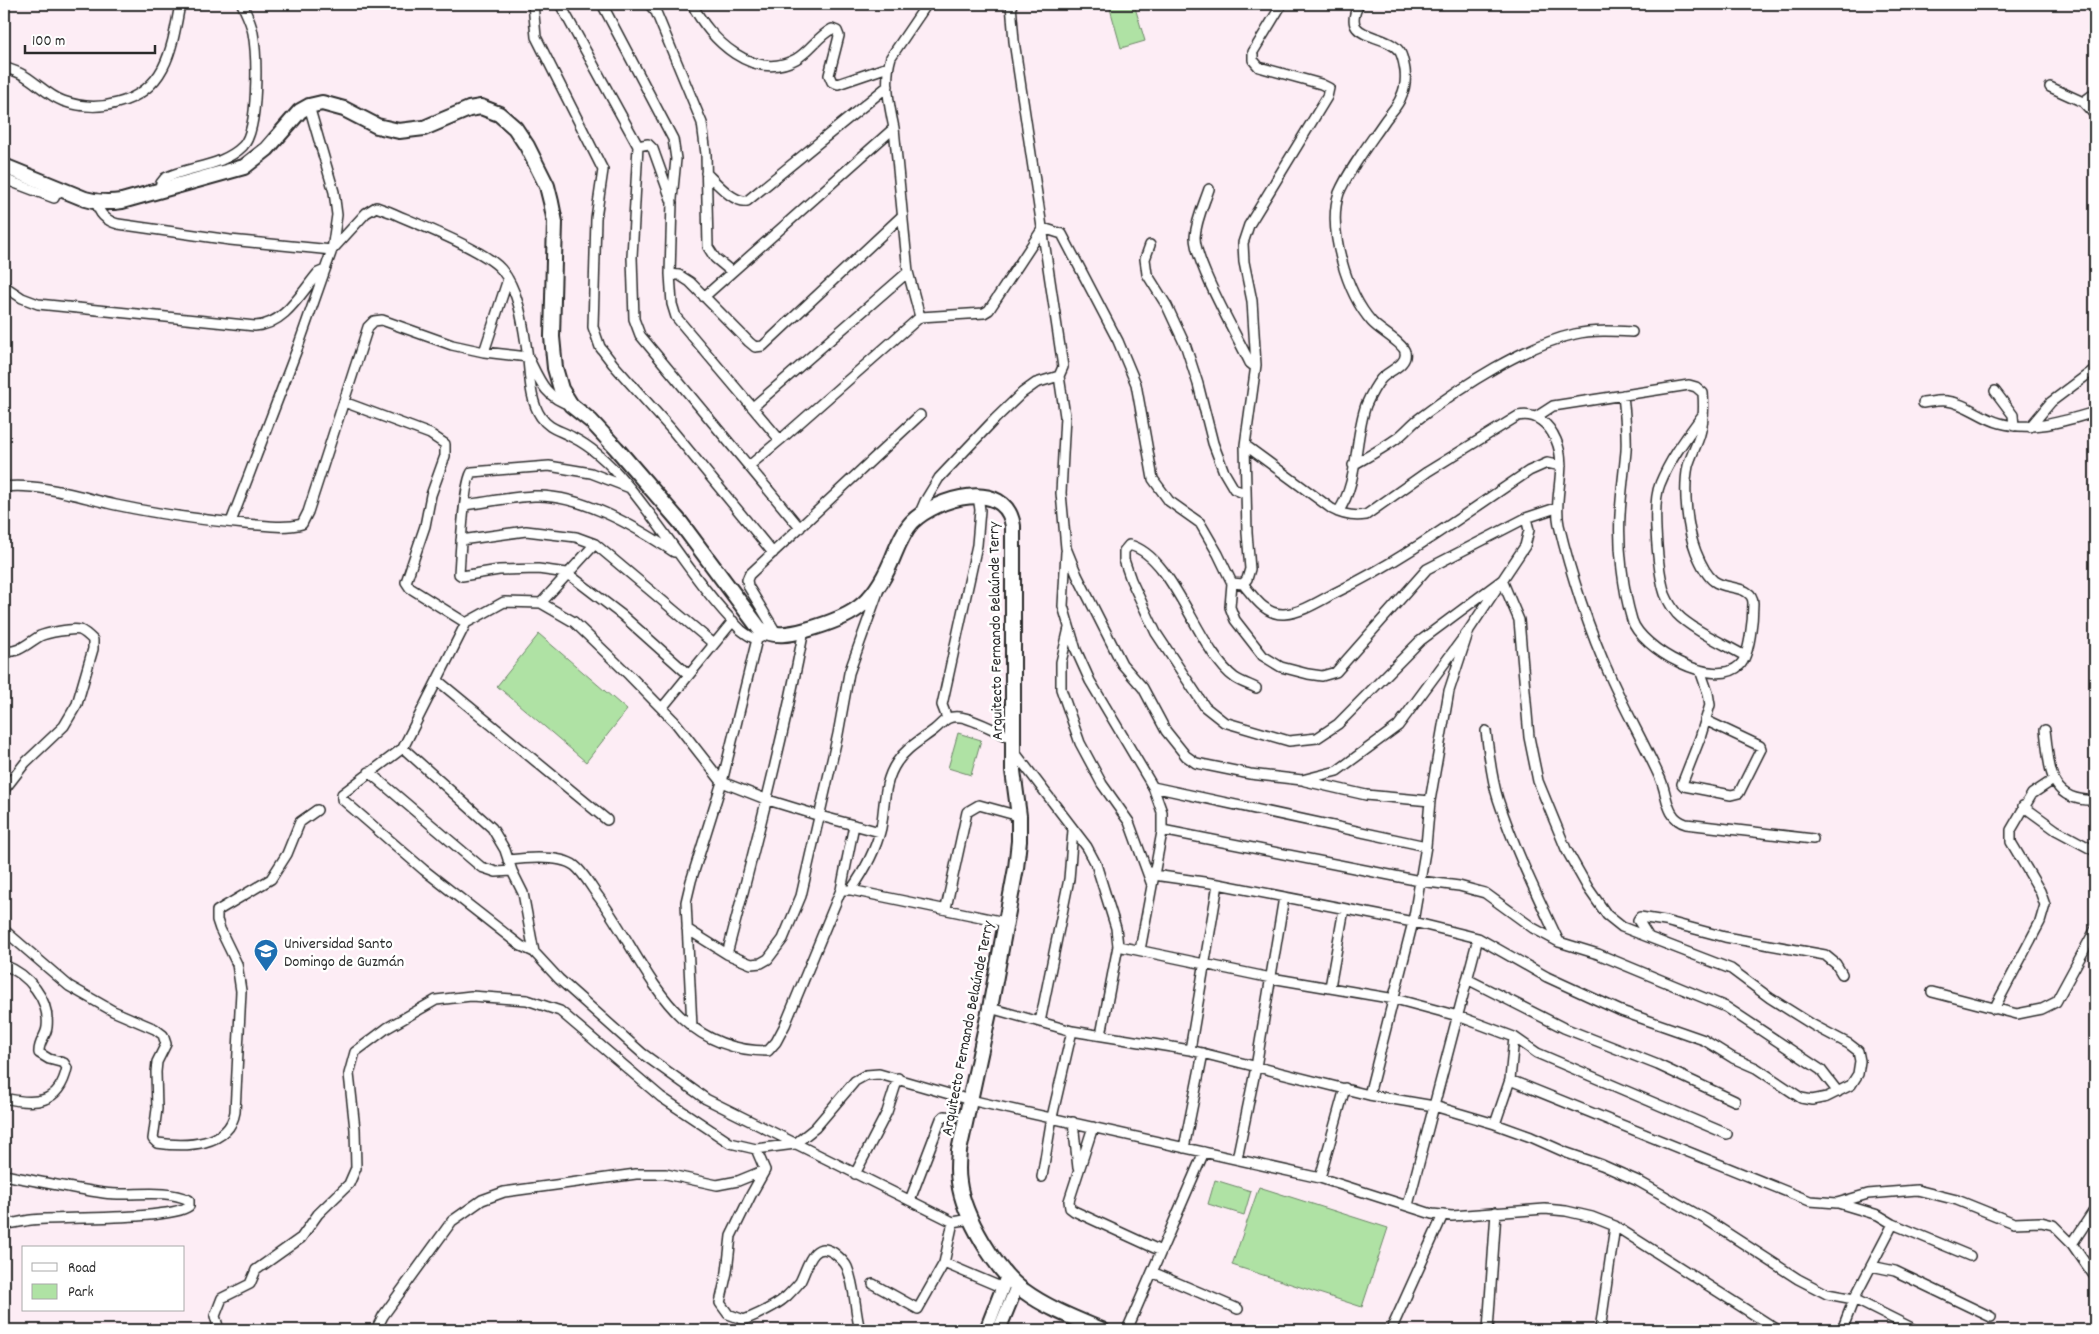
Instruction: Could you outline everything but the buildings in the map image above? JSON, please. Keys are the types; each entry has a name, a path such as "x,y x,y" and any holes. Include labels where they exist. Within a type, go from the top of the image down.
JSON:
{"main road":[{"path":"4,166 58,190 97,203 122,201 244,167 267,150 294,117 309,106 322,103 333,105 377,126 399,131 424,128 469,109 481,108 499,114 515,128 537,166 551,202 555,222 552,337 555,368 561,389 571,405 591,421 680,522 754,624 766,635 804,630 853,612 871,598 881,584 902,535 919,515 944,502 969,496 978,496"},
{"name":"Arquitecto Fernando Belaúnde Terry","path":"978,496 988,498 1005,508 1010,513 1013,526 1012,744 1013,771 1019,816 1016,868 957,1169 959,1184 971,1219 1009,1283 1035,1298 1102,1330"}],"street":[{"path":"4,66 24,75 50,95 69,103 98,106 128,100 149,88 163,69 174,41 180,4"},
{"path":"159,190 165,178 213,164 243,146 249,138 255,107 254,54 252,32 242,4"},
{"path":"534,4 536,37 603,170 596,218 593,327 600,348 672,430 773,553"},
{"path":"560,4 638,146 632,257 634,319 640,335 800,528"},
{"path":"602,4 673,139 676,159 672,202 670,274 676,317 780,440"},
{"path":"649,4 656,12 702,123 706,173 708,247 714,258 732,272"},
{"path":"692,4 700,20 719,41 742,57 762,66 775,66 792,61 805,54 832,30 837,31 839,36 829,75 832,82 838,84 888,67"},
{"path":"920,317 908,272 888,86 888,67 890,57 928,4"},
{"path":"1011,4 1014,41 1063,367 1059,376 1065,416 1061,493 1066,548 1063,606 1076,650 1090,680 1153,787 1162,812 1162,830 1140,950"},
{"path":"1232,584 1243,584 1248,579 1250,569 1245,445 1255,367 1252,301 1244,262 1243,244 1250,225 1327,97 1329,88 1321,84 1259,67 1254,60 1253,52 1282,4"},
{"path":"1338,512 1350,489 1363,416 1370,396 1383,377 1403,362 1406,354 1402,346 1377,327 1358,302 1343,264 1337,235 1336,206 1339,192 1385,119 1398,104 1405,80 1400,52 1390,44 1357,29 1353,18 1359,4"},
{"path":"706,173 735,198 741,202 747,202 888,86"},
{"path":"2050,88 2083,102 2095,115"},
{"path":"2083,102 2095,93"},
{"path":"231,522 299,344 332,250 337,215 334,192 309,106"},
{"path":"704,296 894,128"},
{"path":"638,146 648,144 654,149 672,202"},
{"path":"4,178 54,198 58,190"},
{"path":"1209,189 1198,221 1195,237 1196,249 1250,364 1255,367"},
{"path":"97,203 103,215 110,221 118,224 210,237 332,250"},
{"path":"332,250 366,213 376,207 473,250 500,267 508,279 524,331 534,404 541,417 550,428 572,437 595,452 630,488 679,555 733,621 746,634 766,635"},
{"path":"670,274 678,275 690,282 749,342 755,346 763,346 902,215"},
{"path":"749,466 920,317 984,313 989,310 1043,228"},
{"path":"1043,228 1062,234 1118,341 1136,384 1153,479 1169,501 1200,523 1218,554 1232,584 1230,606 1235,620 1263,656 1281,667 1322,676 1336,672 1427,569 1526,518 1556,508"},
{"path":"1150,245 1145,259 1147,274 1167,306 1186,347 1224,472 1234,489 1246,494"},
{"path":"4,286 22,298 38,304 261,326 282,315 318,273 325,270"},
{"path":"753,407 908,272"},
{"path":"484,352 508,279"},
{"path":"4,487 15,486 44,489 132,508 290,528 302,524 308,512 368,327 374,321 382,320 452,345 484,352 528,357"},
{"path":"1353,465 1396,439 1419,418 1449,396 1508,361 1550,342 1575,334 1599,331 1632,332"},
{"path":"528,357 551,396 560,402 571,405"},
{"path":"2030,427 2051,402 2095,368"},
{"path":"919,515 939,478 995,419 1022,393 1036,383 1059,376"},
{"path":"1536,417 1552,406 1623,395 1692,386 1703,393 1700,436 1691,457 1686,478 1690,529 1698,557 1712,580 1727,588 1745,590 1753,598 1745,656 1738,666 1730,671 1720,673 1700,670 1680,662 1647,642 1637,630 1631,616 1622,564 1620,516 1626,451 1623,395"},
{"path":"1995,391 2013,415 2014,426"},
{"path":"1924,403 1945,400 1998,423 2030,427 2095,412"},
{"path":"344,402 430,434 445,444 445,456 431,495 425,526 406,582 410,588 466,623"},
{"path":"1703,414 1677,451 1659,486 1656,501 1656,533 1660,567 1665,593 1678,614 1684,620 1745,656"},
{"path":"692,1027 686,902 690,881 766,635 747,580 749,575 920,415"},
{"path":"1245,445 1338,512 1350,515 1366,515 1427,472 1518,416 1536,417 1545,423 1556,439 1560,452 1561,466 1556,508 1581,601 1609,674 1660,778 1672,815 1686,824 1813,839"},
{"path":"1243,584 1259,604 1271,612 1283,614 1301,610 1393,562 1529,471 1547,463 1561,466"},
{"path":"630,488 591,473 550,466 472,472 469,476 465,505 459,574 462,576 499,570 538,569 567,573 622,615 689,675"},
{"path":"465,505 535,496 576,502 630,524 679,555"},
{"path":"947,718 942,705 975,557 979,522 978,496"},
{"path":"1302,780 1337,771 1398,726 1470,630 1526,546 1529,530 1526,518"},
{"path":"461,540 526,532 576,537 595,544 714,644"},
{"path":"541,603 595,544"},
{"path":"1256,688 1235,678 1223,665 1157,564 1138,547 1129,545 1124,551 1124,560 1131,580 1156,633 1205,707 1224,722 1289,742 1317,738 1338,724 1420,641 1502,580"},
{"path":"1066,548 1077,575 1122,664 1143,688 1166,731 1186,756 1196,763 1209,767 1302,780 1366,795 1430,802"},
{"path":"1154,875 1218,884 1413,922 1478,938 1547,977 1621,1011 1704,1040 1733,1058 1756,1068 1802,1098 1819,1099 1851,1085 1858,1074 1860,1061 1858,1051 1849,1044 1813,1025 1770,998 1731,969 1622,927 1607,914 1588,888 1566,849 1538,780 1529,737 1519,620 1502,580"},
{"path":"687,929 727,954 751,964 760,963 768,959 784,939 801,896 838,734 849,673 881,584"},
{"path":"880,832 768,800 722,782 662,708 574,622 541,603 504,602 466,623 403,748 342,794 342,799 346,804 424,870 521,946 534,952 559,979 643,1054 706,1099 954,1222 971,1219"},
{"path":"662,708 733,621"},
{"path":"1070,628 1061,662 1061,689 1080,743 1102,784 1129,822 1152,885"},
{"path":"4,651 19,650 46,634 73,630 80,630 93,640 93,649 77,704 64,726 25,762 4,790"},
{"path":"727,954 768,800 788,713 804,630"},
{"path":"1369,1095 1395,1000 1413,922 1426,846 1430,802 1449,691 1470,630"},
{"path":"1700,670 1710,705 1682,784 1684,786 1731,795 1739,793 1761,749 1760,746 1756,742 1705,720"},
{"path":"437,680 607,820"},
{"path":"851,890 857,882 880,832 887,785 896,764 904,753 947,718 954,717 967,718 1012,744 1087,847 1096,864 1116,928 1118,946 1101,1035"},
{"path":"2045,730 2053,780 2061,790 2075,798 2095,800"},
{"path":"1486,731 1489,760 1498,798 1531,882 1559,942"},
{"path":"403,748 492,828 505,850 512,871 523,893 534,952"},
{"path":"369,772 481,866 496,872 512,871"},
{"path":"1994,1009 2040,922 2045,905 2040,891 2011,842 2011,830 2023,806 2032,794 2053,780"},
{"path":"1153,787 1426,846"},
{"path":"946,908 968,812 972,807 979,805 1019,816"},
{"path":"2023,806 2056,830 2095,851"},
{"path":"4,930 69,986 114,1011 155,1029 163,1035 166,1044 156,1072 157,1109 153,1139 157,1143 180,1146 199,1144 222,1135 230,1128 235,1112 240,991 237,964 220,930 217,911 271,879 287,854 300,822 317,810"},
{"path":"508,860 549,859 575,866 609,912 650,980 685,1023 724,1043 752,1051 768,1051 776,1042 785,1025 841,890 854,825"},
{"path":"1040,1022 1069,879 1073,830"},
{"path":"1162,830 1420,881 1459,886 1485,893 1533,928 1559,942 1598,954 1726,1007 1821,1070 1838,1092"},
{"path":"1190,1050 1218,884"},
{"path":"841,890 851,890 946,908 1005,922"},
{"path":"1237,1159 1256,1068 1284,897"},
{"path":"1330,987 1344,909"},
{"path":"1648,937 1638,920 1640,917 1665,921 1725,937 1825,955 1836,964 1842,974"},
{"path":"1932,992 2017,1014 2042,1009 2056,1002 2095,930"},
{"path":"1408,1205 1478,938"},
{"path":"1118,946 1271,978 1395,1000 1458,1016 1514,1037 1537,1053 1727,1134"},
{"path":"4,965 16,970 41,994 48,1019 47,1030 40,1042 39,1053 49,1059 64,1063 66,1068 60,1087 44,1100 32,1103 4,1098"},
{"path":"1467,979 1564,1028 1658,1064 1734,1101"},
{"path":"219,1330 215,1316 222,1298 250,1284 256,1270 301,1238 318,1214 350,1184 356,1168 356,1129 349,1074 355,1052 387,1028 436,1000 472,996 527,1000 560,1011 661,1097 730,1143 756,1149 795,1144 815,1128 855,1081 866,1076 879,1074 970,1100 1320,1178 1432,1214 1452,1216 1544,1209 1566,1211 1592,1217 1615,1226 1778,1330"},
{"path":"990,1008 1072,1031 1190,1050 1369,1095 1434,1106 1495,1124 1568,1153 1602,1164 1708,1220 1798,1279 1827,1294 1854,1299 1916,1330"},
{"path":"1042,1177 1052,1117 1072,1031"},
{"path":"1495,1124 1510,1080 1514,1037"},
{"path":"1184,1148 1203,1053"},
{"path":"855,1174 887,1112 898,1078"},
{"path":"1510,1080 1810,1201 1837,1203 1878,1215 1893,1224 1970,1256"},
{"path":"1320,1178 1345,1088"},
{"path":"910,1200 944,1116 954,1117"},
{"path":"1073,1122 1078,1173"},
{"path":"1093,1126 1069,1201 1070,1208 1161,1252"},
{"path":"756,1149 765,1170"},
{"path":"1127,1330 1204,1152"},
{"path":"376,1330 383,1316 452,1221 482,1200 504,1192 636,1174 666,1174 717,1185 738,1181 765,1170"},
{"path":"765,1170 731,1236 727,1272 720,1304 728,1314 744,1320 754,1316 787,1296 800,1282 812,1255 820,1250 832,1252 846,1264 855,1291 856,1317 860,1330"},
{"path":"4,1175 105,1193 151,1193 181,1196 188,1200 189,1206 175,1211 117,1217 31,1220 4,1224"},
{"path":"1837,1203 1868,1194 1917,1190 1957,1200 2014,1223 2041,1222 2053,1225 2072,1244 2095,1277"},
{"path":"2072,1244 2095,1209"},
{"path":"1488,1330 1496,1212"},
{"path":"1391,1330 1443,1215"},
{"path":"873,1284 918,1309 944,1263 954,1222"},
{"path":"1842,1330 1854,1299 1893,1224"},
{"path":"1600,1330 1615,1226"},
{"path":"944,1263 1009,1283"},
{"path":"1871,1266 1895,1271 1991,1317"},
{"path":"1152,1272 1238,1308"},
{"path":"986,1330 1009,1283"},
{"path":"999,1330 1009,1283"}],"green space":[{"path":"1134,4 1145,41 1121,48 1109,5"},
{"path":"539,634 627,710 586,762 497,686"},
{"path":"958,733 981,740 971,775 948,768"},
{"path":"1215,1180 1251,1191 1244,1215 1208,1204"},
{"path":"1259,1187 1388,1228 1362,1307 1232,1265"}],"place":[{"name":"Universidad Santo Domingo de Guzmán","path":"266,972"}]}
